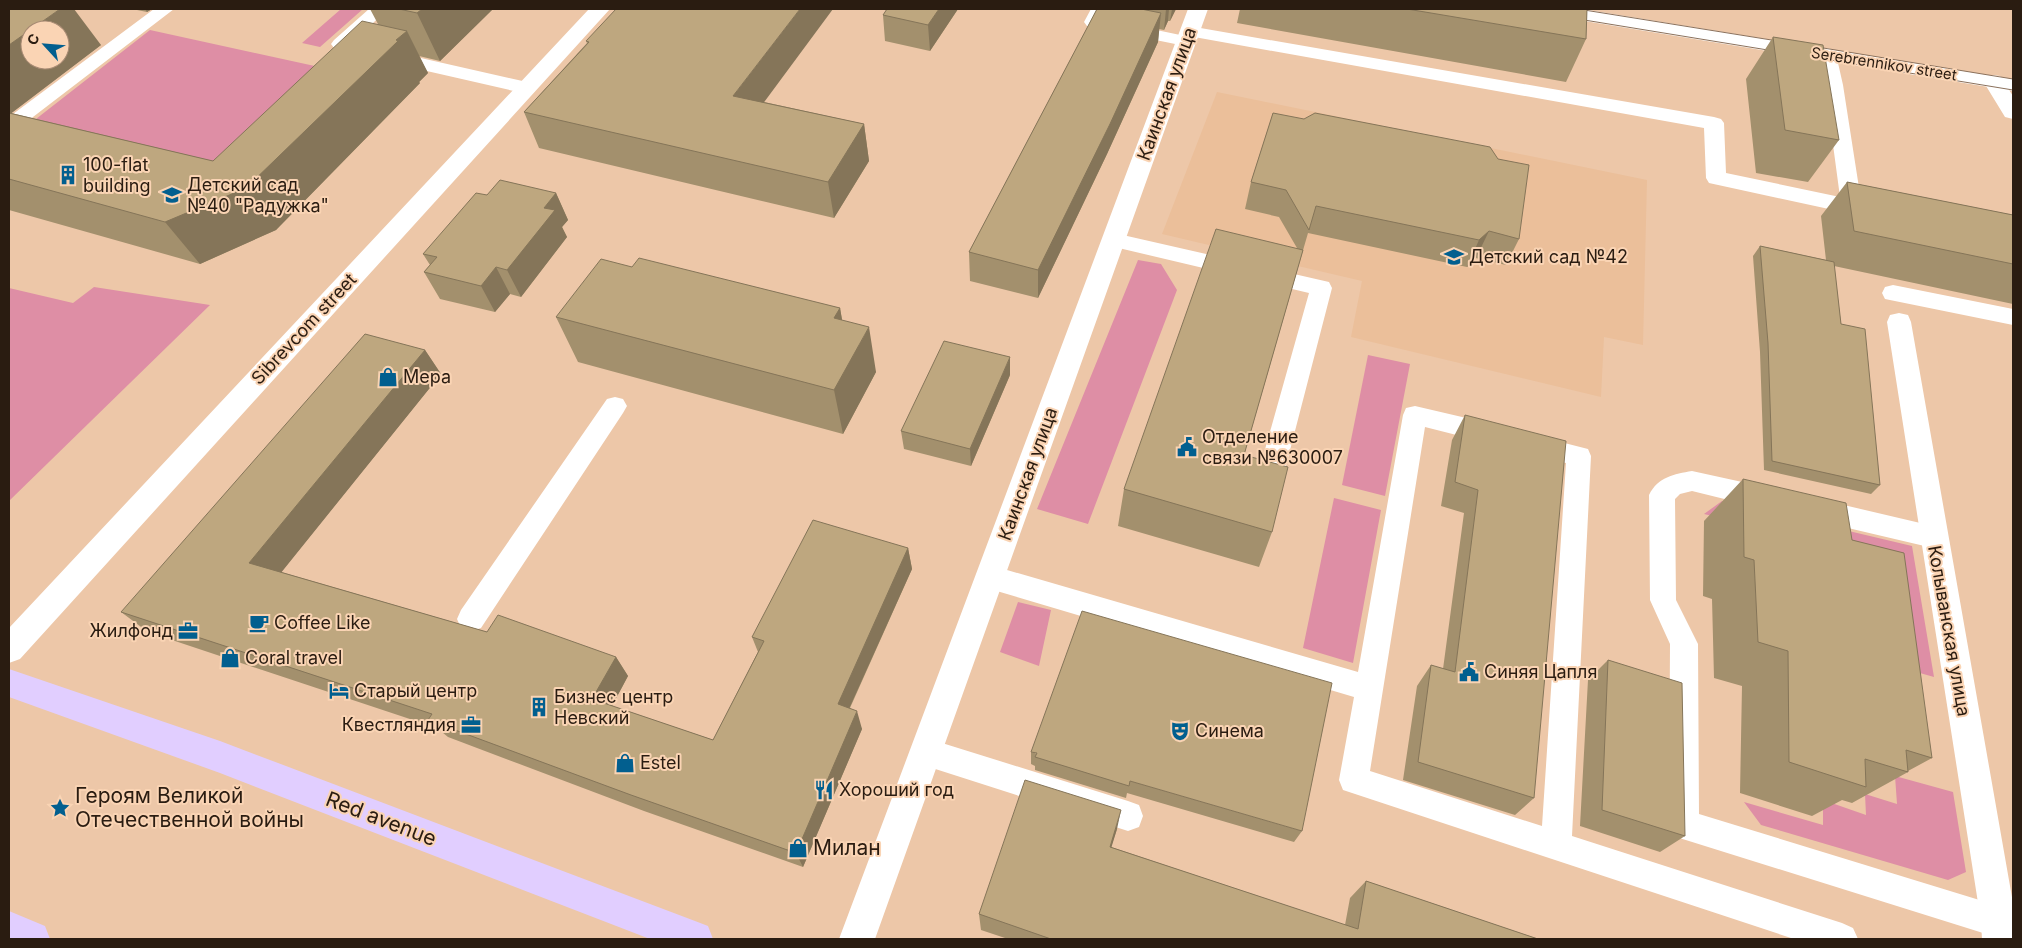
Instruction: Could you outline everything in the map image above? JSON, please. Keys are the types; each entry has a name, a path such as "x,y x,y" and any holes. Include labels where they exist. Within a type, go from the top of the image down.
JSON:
{"main road":[{"name":"Red avenue","path":"9,683 220,757 695,939"},
{"path":"9,929 32,939"}],"street":[{"name":"Sibrevcom street","path":"9,649 600,9"},
{"name":"Serebrennikov street","path":"1548,9 2003,83"},
{"name":"Каинская улица","path":"857,939 1191,27"},
{"path":"2003,83 2013,112"},
{"name":"Колыванская улица","path":"1899,322 1999,931"}],"lane":[{"path":"9,126 165,9"},
{"path":"379,9 338,45 370,55 527,88"},
{"path":"1100,9 1093,22 1191,27 1714,123 1716,178 1852,208 1834,85 1827,54"},
{"path":"9,135 28,140"},
{"path":"1114,240 1320,288 1268,485"},
{"path":"1893,293 2013,317"},
{"path":"471,619 615,406"},
{"path":"1556,845 1580,456 1415,415 1354,780 1842,939"},
{"path":"1933,537 1692,482 1673,485 1662,496 1663,600 1684,644 1684,825 1999,931"},
{"path":"990,577 1368,688"},
{"path":"926,752 1128,816"}],"shaded area":[{"path":"341,9 363,9 320,47 302,43"},
{"path":"150,30 333,70 222,172 27,126"},
{"name":"Детский сад №42","path":"1217,92 1647,180 1643,345 1604,337 1601,397 1351,337 1362,281 1162,234"},
{"path":"1138,260 1161,264 1177,290 1088,524 1037,509"},
{"path":"94,287 210,305 9,501 9,288 73,303"},
{"path":"1368,355 1410,364 1385,496 1342,485"},
{"path":"1334,498 1381,510 1353,663 1303,648"},
{"path":"1722,501 1912,546 1934,677 1874,660 1805,538 1704,514"},
{"path":"1018,602 1051,610 1039,666 1000,652"},
{"path":"1895,776 1953,792 1966,872 1948,880 1761,825 1744,802 1823,825 1823,800 1866,815 1865,794 1897,804"}],"building":[{"path":"9,9 60,9 44,20 20,20 20,37 9,45"},
{"path":"399,9 422,9 417,13"},
{"path":"616,9 800,9 733,96 864,124 828,182 524,112 589,42 586,41"},
{"path":"887,9 939,9 928,25 883,15"},
{"path":"1097,9 1141,9 1161,13 1110,124 1038,270 969,252"},
{"path":"1407,9 1587,9 1586,39"},
{"path":"362,21 407,31 246,188 165,222 9,179 9,113 213,161"},
{"path":"1773,37 1823,45 1839,140 1785,130"},
{"path":"1273,113 1304,119 1315,113 1490,147 1498,159 1529,165 1519,239 1489,231 1479,240 1316,206 1309,230 1286,190 1251,182"},
{"path":"500,180 556,193 544,208 555,210 507,270 496,267 481,286 424,272 437,257 423,254 476,193 487,195"},
{"path":"1847,182 2013,215 2013,264 1854,231"},
{"path":"1216,229 1303,250 1244,455 1288,467 1272,532 1124,489"},
{"path":"1760,246 1834,262 1841,324 1865,329 1880,485 1772,461 1768,343"},
{"path":"639,258 840,308 834,318 869,327 834,390 556,317 601,259 632,267"},
{"path":"365,334 425,350 249,563 487,632 498,615 616,657 592,699 713,740 764,641 752,637 813,520 908,548 838,704 857,711 796,853 631,795 428,720 432,714 121,612"},
{"path":"944,341 1010,357 970,449 901,431"},
{"path":"1465,415 1566,441 1534,798 1418,762 1431,665 1455,672 1478,490 1455,482"},
{"path":"1743,479 1846,503 1852,540 1904,553 1932,758 1906,750 1908,772 1865,759 1866,787 1789,762 1788,651 1758,642 1754,560 1744,557"},
{"name":"Синема","path":"1082,611 1332,683 1302,831 1130,781 1129,786 1035,757 1037,753 1031,752"},
{"path":"1608,660 1682,683 1685,836 1602,810"},
{"path":"1025,780 1121,810 1110,847 1358,929 1366,881 1538,939 1051,939 979,914"}],"tram line":[{"path":"1578,9 1784,42"},
{"path":"1572,18 1780,52"},
{"path":"1811,46 2013,79"},
{"path":"1812,57 2013,90"}],"place":[{"name":"100-flat building","path":"68,175"},
{"name":"Детский сад №40 \"Радужка\"","path":"172,195"},
{"name":"Детский сад №42","path":"1454,257"},
{"name":"Мера","path":"388,377"},
{"name":"Отделение связи №630007","path":"1187,447"},
{"name":"Coffee Like","path":"259,623"},
{"name":"Жилфонд","path":"188,631"},
{"name":"Coral travel","path":"230,658"},
{"name":"Синяя Цапля","path":"1469,672"},
{"name":"Старый центр","path":"339,691"},
{"name":"Бизнес центр Невский","path":"539,707"},
{"name":"Квестляндия","path":"471,725"},
{"name":"Синема","path":"1180,731"},
{"name":"Estel","path":"625,763"},
{"name":"Хороший год","path":"824,790"},
{"name":"Героям Великой Отечественной войны","path":"60,808"},
{"name":"Милан","path":"798,848"}]}
